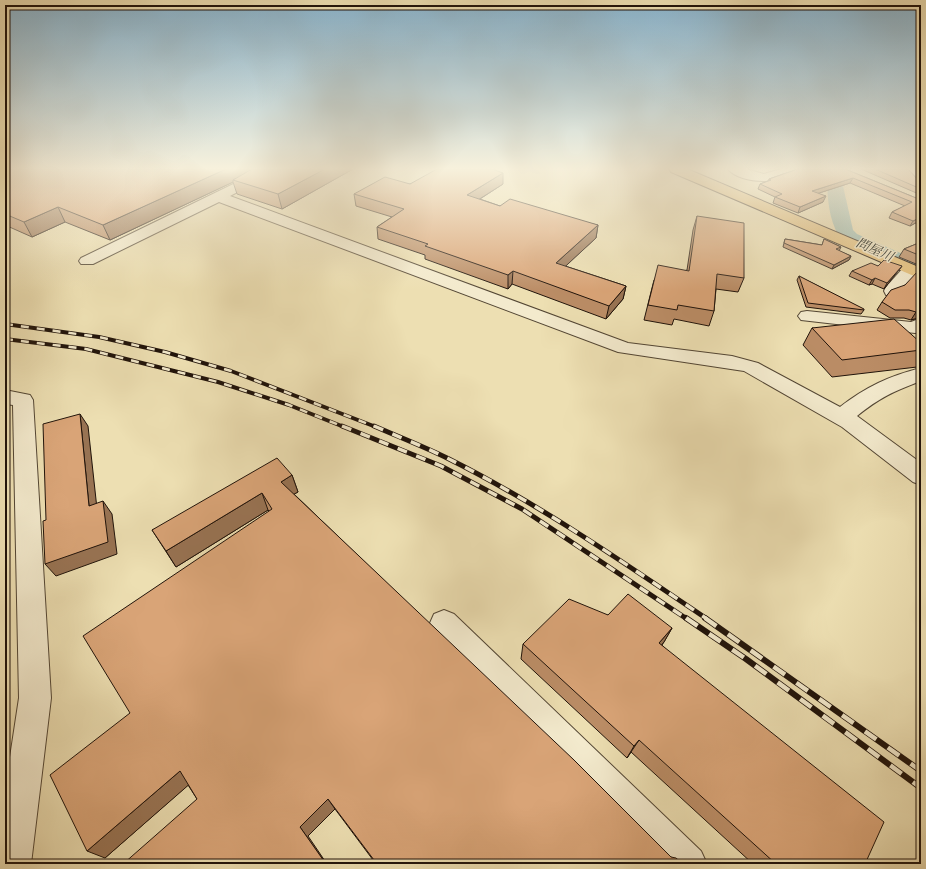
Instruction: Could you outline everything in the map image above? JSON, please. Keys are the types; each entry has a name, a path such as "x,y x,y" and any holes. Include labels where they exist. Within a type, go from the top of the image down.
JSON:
{"main road":[{"path":"768,210 915,272"}],"street":[{"path":"87,261 193,210"},
{"path":"253,210 625,348 732,362 751,367 841,418 921,476"},
{"path":"892,291 915,272"},
{"path":"807,316 915,328 921,323"},
{"path":"841,418 867,397 884,387 921,374"},
{"path":"5,397 24,400 35,698 12,823 12,864"},
{"path":"444,623 688,864"}],"building":[{"path":"5,210 52,210 24,222 5,214"},
{"path":"64,210 137,210 103,225"},
{"path":"403,210 546,210 598,225 556,263 626,286 609,306 513,271 508,275 425,246 428,244 377,227"},
{"path":"897,210 921,210 921,217 913,221 892,212"},
{"path":"697,216 744,223 744,278 717,274 714,311 678,305 677,310 648,305 658,265 689,271"},
{"path":"785,239 822,245 824,239 841,247 836,249 851,256 834,265 784,243"},
{"path":"921,242 921,256 904,249"},
{"path":"884,260 902,266 887,283 875,278 872,280 852,271 871,263 878,266"},
{"path":"918,271 921,272 921,310 916,312 909,310 895,310 882,302 891,290 905,285"},
{"path":"799,276 864,309 864,310 808,303"},
{"path":"894,319 921,343 921,350 842,360 812,328"},
{"path":"80,414 89,506 103,501 108,542 45,564 43,521 46,520 43,424"},
{"path":"277,458 292,475 281,482 574,760 671,857 676,858 683,864 377,864 328,799 300,827 326,864 123,864 197,799 180,771 87,851 50,775 130,713 83,636 272,509 262,493 166,551 152,530"},
{"path":"628,594 672,628 659,643 884,822 865,864 776,864 639,740 634,746 523,644 569,599 608,615"}],"waterway":[{"name":"問屋川","path":"839,210 844,231 850,238 921,269"}],"railway":[{"path":"5,324 99,337 165,352 231,371 376,427"},
{"path":"5,339 86,349 218,382 289,405 344,427"},
{"path":"342,426 441,466 522,509 687,619"},
{"path":"374,426 449,459 548,514 707,619"},
{"path":"686,618 746,659 921,788"},
{"path":"705,618 921,771"}]}
